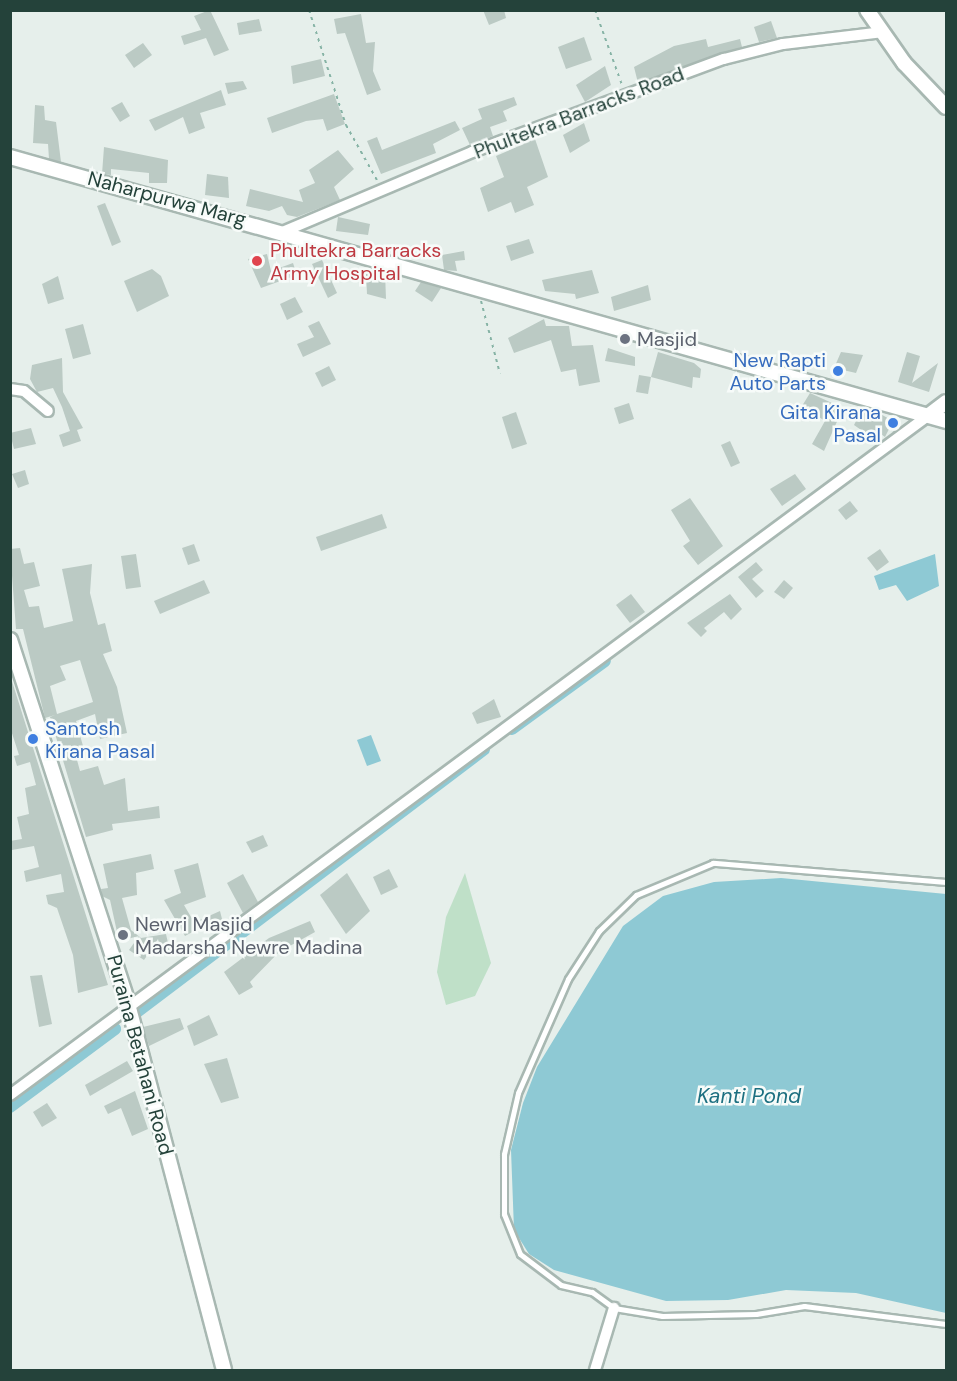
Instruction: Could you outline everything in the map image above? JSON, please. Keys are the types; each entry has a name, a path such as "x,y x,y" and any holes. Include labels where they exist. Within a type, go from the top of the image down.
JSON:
{"main road":[{"path":"867,10 946,107"},
{"name":"Naharpurwa Marg","path":"10,157 285,231 479,293 946,421"},
{"path":"928,415 946,402"},
{"name":"Puraina Betahani Road","path":"10,640 128,1004 224,1371"}],"street":[{"name":"Phultekra Barracks Road","path":"285,231 625,93 783,44 883,32"},
{"path":"10,389 24,391 48,411"},
{"path":"10,1095 128,1004 928,415"},
{"path":"596,1371 614,1308"}],"lane":[{"path":"946,882 712,863 636,895 599,931 568,979 518,1093 504,1154 504,1214 520,1254 561,1284 592,1292 614,1308 662,1316 756,1314 804,1306 946,1324"}],"path":[{"path":"309,10 346,125 383,191"},
{"path":"595,10 625,93"},
{"path":"479,293 500,374"}],"green space":[{"path":"465,873 491,963 475,996 446,1005 437,972 446,917"}],"water":[{"path":"935,554 939,586 907,601 896,585 879,590 874,576"},
{"path":"371,735 381,761 367,766 357,740"},
{"name":"Kanti Pond","path":"781,878 946,894 946,1313 856,1293 786,1290 728,1300 666,1301 554,1270 529,1254 514,1230 511,1150 523,1103 537,1067 623,926 663,896 714,882"}],"building":[{"path":"210,10 229,50 214,56 206,38 184,45 181,36 201,30 194,16"},
{"path":"483,10 504,10 506,18 489,25"},
{"path":"361,14 366,43 375,42 373,71 381,90 367,95 345,33 337,34 334,19"},
{"path":"259,19 262,31 239,35 237,23"},
{"path":"771,21 777,38 759,42 754,27"},
{"path":"584,37 592,60 566,69 558,47"},
{"path":"706,39 708,47 740,39 742,47 638,83 634,67 674,46"},
{"path":"143,43 152,55 134,68 125,55"},
{"path":"321,59 325,76 293,84 291,66"},
{"path":"605,66 611,85 585,102 576,85"},
{"path":"243,81 247,89 228,94 225,83"},
{"path":"221,90 226,105 200,113 205,128 189,134 183,117 155,131 149,120"},
{"path":"334,94 345,124 327,131 323,119 306,121 272,133 267,118"},
{"path":"514,97 517,105 503,111 507,121 490,127 493,136 470,145 462,128 482,119 478,109"},
{"path":"122,102 130,116 120,122 111,108"},
{"path":"35,105 44,106 45,120 56,122 61,162 49,159 48,144 33,143"},
{"path":"455,121 460,130 433,144 436,153 381,174 367,141 377,137 382,150"},
{"path":"584,123 590,141 570,153 563,135"},
{"path":"535,139 548,177 527,187 534,205 515,213 511,202 488,212 480,188 504,177 496,156"},
{"path":"104,147 168,160 167,183 149,183 149,173 111,169 111,175 102,174"},
{"path":"338,150 354,169 334,187 340,200 297,217 287,215 282,206 269,211 246,206 250,189 303,202 299,190 315,183 309,170"},
{"path":"207,174 228,177 229,198 205,195"},
{"path":"105,203 121,242 112,246 97,206"},
{"path":"338,217 370,224 368,235 336,231"},
{"path":"529,239 534,253 511,261 506,246"},
{"path":"464,251 465,260 455,261 457,271 444,270 442,255"},
{"path":"267,254 271,271 293,263 297,275 261,288 248,259"},
{"path":"322,260 337,293 328,298 312,264"},
{"path":"152,269 161,276 169,296 137,312 124,281"},
{"path":"375,269 385,272 386,299 367,294 366,274"},
{"path":"592,270 599,293 576,299 575,294 545,291 542,280"},
{"path":"58,276 64,299 48,304 42,284"},
{"path":"421,282 441,288 432,302 415,291"},
{"path":"648,285 651,300 614,311 611,297"},
{"path":"295,297 303,312 287,320 280,304"},
{"path":"544,319 546,326 569,326 572,346 593,345 600,382 579,386 576,369 561,372 551,340 514,353 508,338"},
{"path":"319,321 331,344 303,357 297,344 314,337 308,326"},
{"path":"83,324 91,354 73,359 65,329"},
{"path":"608,348 635,357 635,366 605,361"},
{"path":"658,352 694,363 701,369 700,378 693,377 692,388 651,377"},
{"path":"841,352 863,355 856,373 843,370 839,379 831,375"},
{"path":"907,352 920,356 912,383 938,363 929,392 898,382"},
{"path":"62,358 63,392 83,428 77,430 81,441 63,447 59,435 70,431 53,388 37,392 30,379 32,365"},
{"path":"329,366 336,380 322,387 315,373"},
{"path":"639,375 651,377 648,394 636,392"},
{"path":"810,393 843,408 824,451 812,444 825,421 802,406"},
{"path":"629,403 634,419 619,424 614,408"},
{"path":"862,409 877,412 898,424 894,432 889,429 885,437 878,432 874,439 854,425"},
{"path":"516,412 527,444 512,449 502,417"},
{"path":"31,428 36,444 14,449 10,433"},
{"path":"730,441 740,463 731,467 721,445"},
{"path":"25,470 29,484 18,488 12,474"},
{"path":"795,474 806,489 782,506 770,489"},
{"path":"690,498 723,546 698,565 683,546 690,541 671,510"},
{"path":"850,501 858,511 846,520 838,510"},
{"path":"382,514 387,528 321,551 316,537"},
{"path":"194,544 200,561 188,565 182,548"},
{"path":"20,548 24,564 34,562 40,586 24,590 29,607 39,606 44,628 73,621 62,569 92,564 90,593 98,625 105,623 112,651 103,654 117,687 127,733 100,739 95,714 76,721 83,746 74,749 80,771 98,766 104,785 125,778 128,811 159,806 160,818 112,824 113,830 86,837 50,717 55,715 45,718 23,629 16,629 10,549","holes":["80,660 93,702 57,714 50,686 66,680 60,666"]},
{"path":"880,549 889,562 877,571 867,558"},
{"path":"136,554 141,587 126,589 121,556"},
{"path":"756,562 763,570 752,579 764,591 756,598 738,577"},
{"path":"204,580 210,593 160,614 154,601"},
{"path":"784,580 793,588 784,599 774,592"},
{"path":"631,594 645,612 630,623 616,605"},
{"path":"730,594 742,609 731,620 724,612 704,628 707,631 701,637 687,623"},
{"path":"10,675 108,985 78,993 73,955 57,908 48,904 46,895 64,892 61,874 26,882 24,871 39,867 34,846 12,850 10,841 22,839 17,817 29,814 25,788 36,785 30,762 17,766 14,756 19,755 10,727"},
{"path":"494,699 501,717 477,724 472,713"},
{"path":"263,835 268,846 252,853 246,842"},
{"path":"151,854 154,869 136,873 137,895 122,898 131,930 139,936 119,941 110,900 102,896 101,889 108,888 103,864"},
{"path":"198,863 206,897 184,905 198,929 185,936 164,900 181,893 174,870"},
{"path":"389,869 398,887 381,895 373,877"},
{"path":"347,873 370,911 346,934 320,895"},
{"path":"243,874 258,902 243,913 227,883"},
{"path":"220,911 223,923 205,931 200,920"},
{"path":"310,921 315,932 279,952 250,982 253,987 239,995 224,972 269,938"},
{"path":"166,934 170,952 162,954 158,939 144,960 129,950 139,936 141,938"},
{"path":"42,975 52,1024 39,1027 30,976"},
{"path":"209,1015 218,1035 194,1046 187,1026"},
{"path":"180,1018 184,1029 149,1046 143,1027"},
{"path":"227,1058 239,1098 221,1103 204,1064"},
{"path":"127,1061 133,1071 90,1096 85,1085"},
{"path":"135,1091 148,1129 132,1136 121,1108 108,1114 104,1106"},
{"path":"47,1103 57,1118 42,1127 33,1112"}],"waterway":[{"path":"512,729 605,661"},
{"path":"133,1015 484,750"},
{"path":"10,1107 115,1029"}],"place":[{"name":"Phultekra Barracks Army Hospital","path":"257,261"},
{"name":"Masjid","path":"625,339"},
{"name":"New Rapti Auto Parts","path":"838,371"},
{"name":"Gita Kirana Pasal","path":"893,423"},
{"name":"Santosh Kirana Pasal","path":"33,739"},
{"name":"Newri Masjid Madarsha Newre Madina","path":"123,935"}]}
